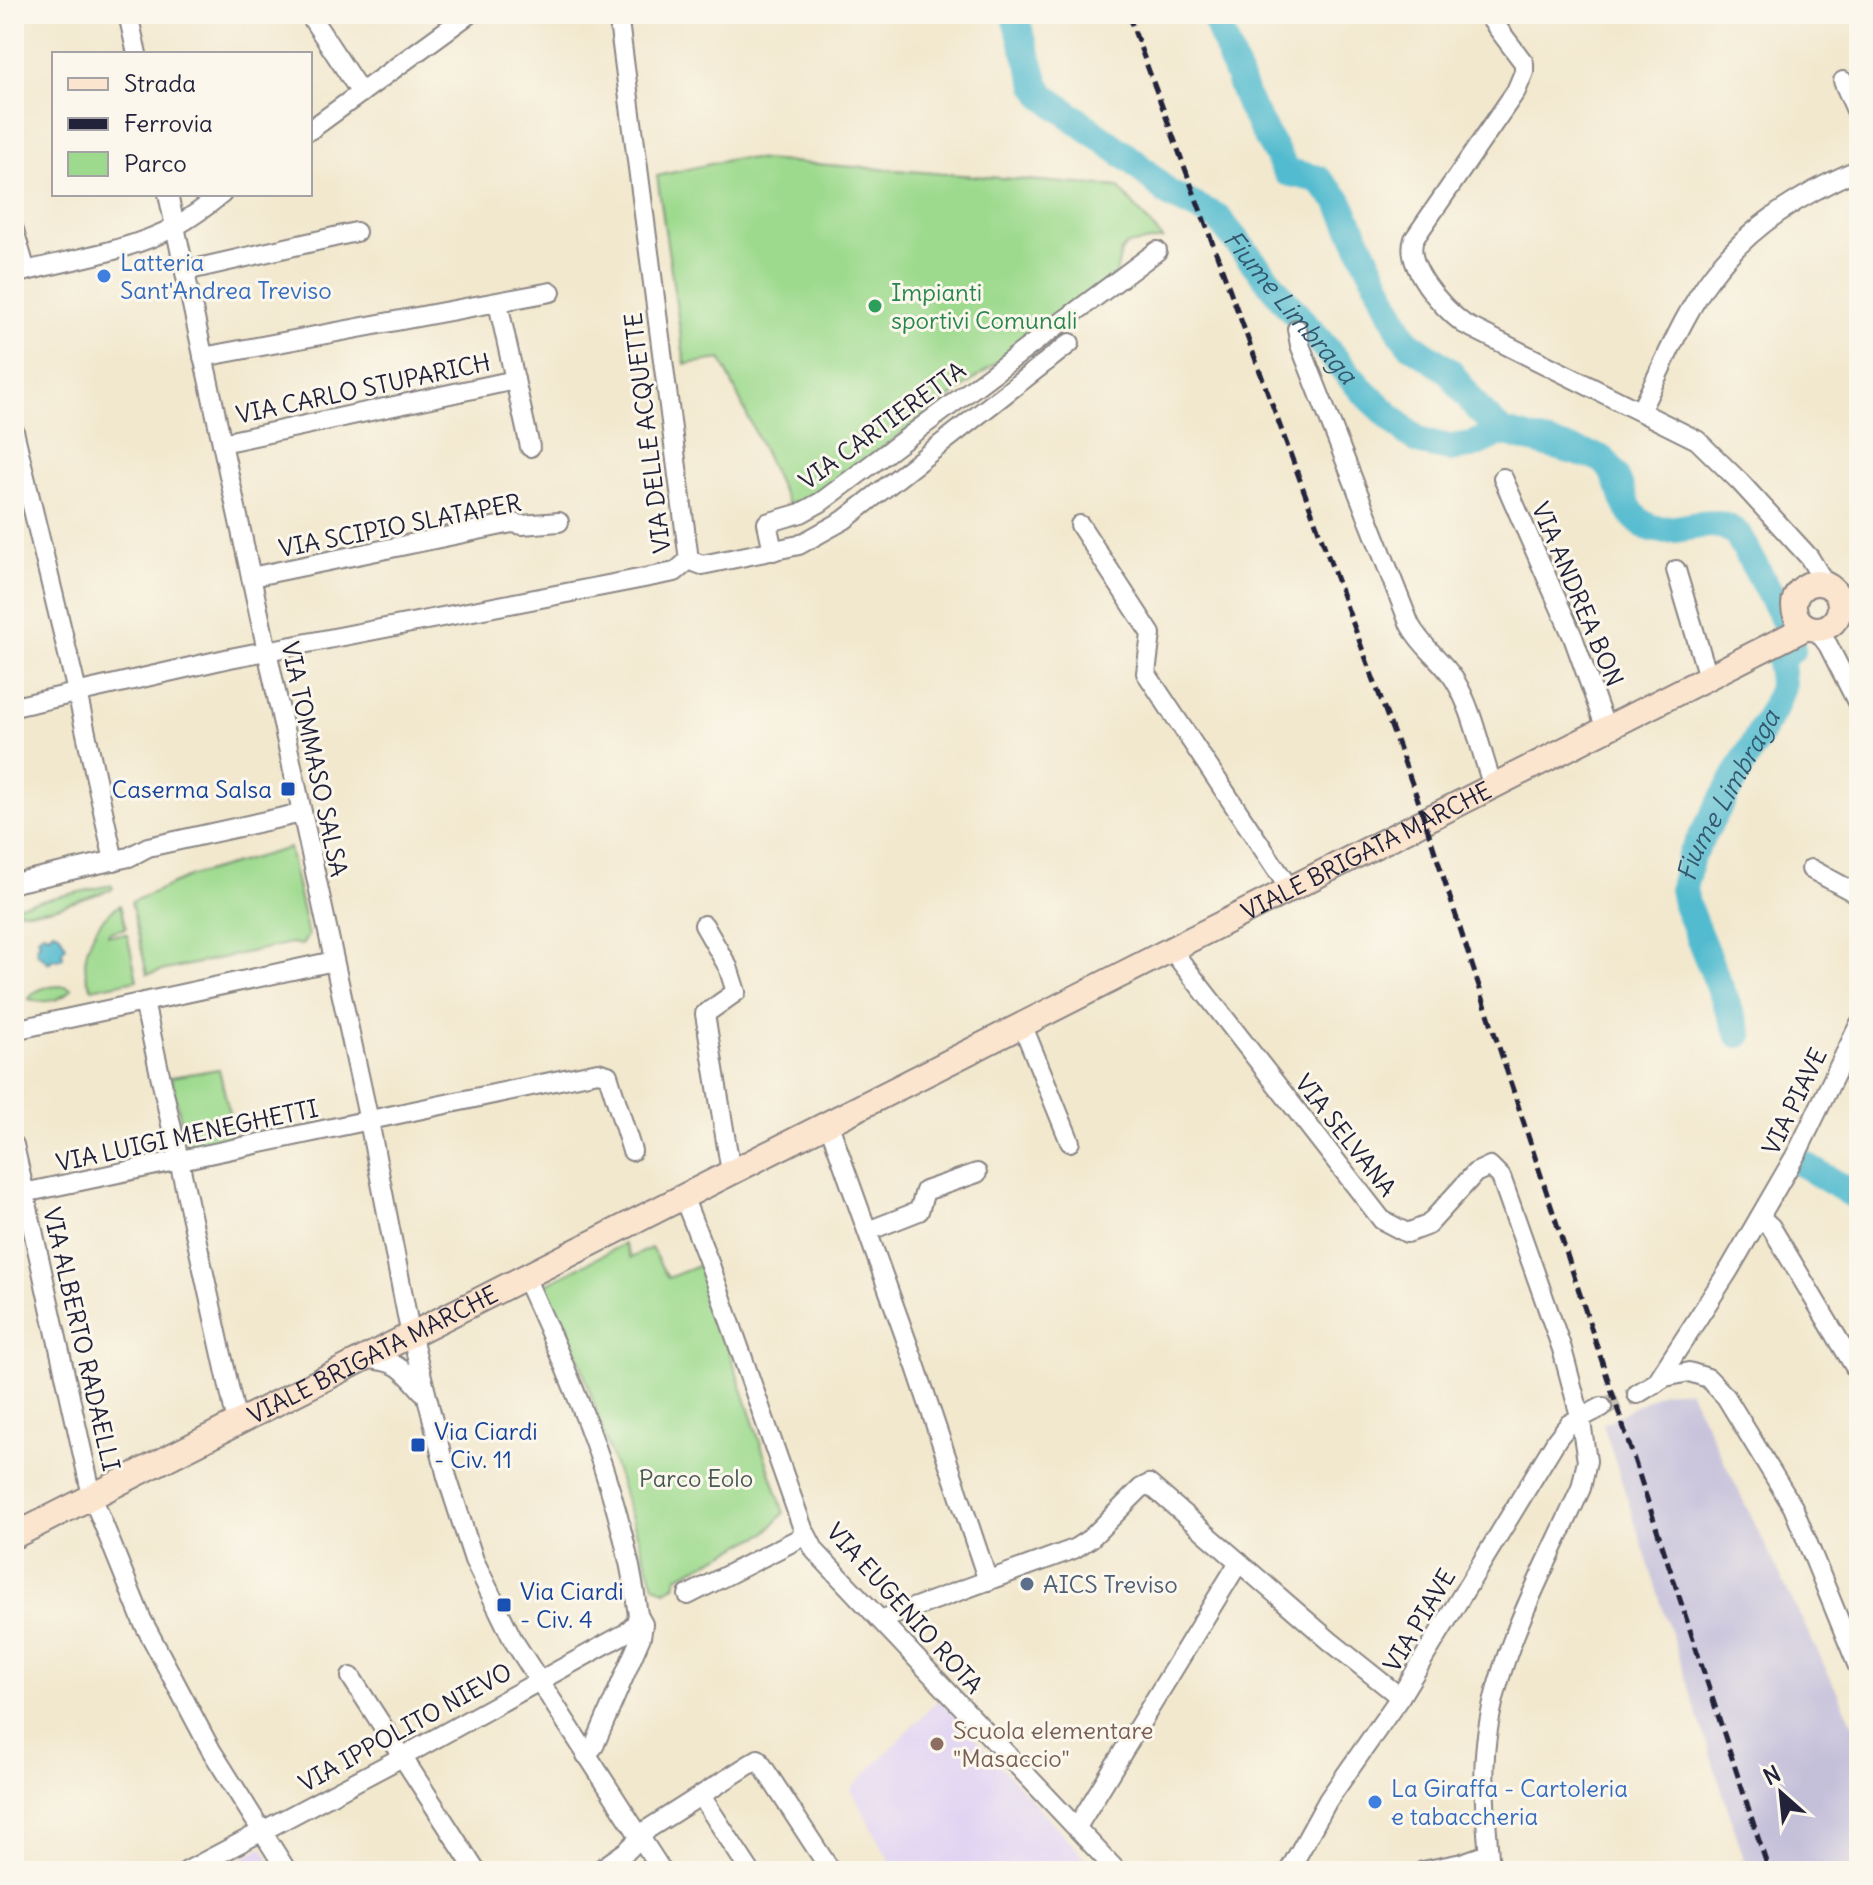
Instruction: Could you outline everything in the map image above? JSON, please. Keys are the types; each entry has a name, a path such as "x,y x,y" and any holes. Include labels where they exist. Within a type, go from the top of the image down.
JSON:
{"street":[{"path":"128,14 137,52"},
{"path":"309,14 361,93"},
{"path":"312,129 469,14"},
{"name":"VIA DELLE ACQUETTE","path":"14,707 267,651 675,572 689,560 618,14"},
{"path":"1487,14 1523,60 1524,72 1516,91 1414,239 1412,254 1435,296 1464,324 1697,440 1740,482 1809,557 1824,614 1859,706"},
{"path":"1843,81 1859,117"},
{"path":"1640,411 1703,290 1733,251 1779,210 1859,169"},
{"name":"VIA TOMMASO SALSA","path":"168,196 369,1121 411,1334 447,1477 474,1560 513,1640 662,1871"},
{"path":"14,230 20,273 130,244 175,227 219,196"},
{"path":"185,271 356,232"},
{"name":"VIA CARTIERETTA","path":"773,551 767,523 801,513 821,502 1157,251"},
{"path":"203,357 551,292"},
{"name":"VIA CARLO STUPARICH","path":"498,303 530,447"},
{"path":"1297,329 1300,345 1410,625 1460,691 1493,786"},
{"name":"VIA CARTIERETTA","path":"689,560 702,565 799,545 844,520 1070,343"},
{"name":"VIA CARLO STUPARICH","path":"222,443 515,380"},
{"path":"14,431 114,861"},
{"name":"VIA ANDREA BON","path":"1503,478 1573,637 1606,729"},
{"name":"VIA SCIPIO SLATAPER","path":"251,577 512,523 559,522"},
{"path":"1080,525 1151,634 1146,673 1289,888"},
{"path":"1676,570 1708,677"},
{"name":"VIALE BRIGATA MARCHE","path":"14,1536 1606,729 1824,614"},
{"path":"14,883 129,857 148,847 302,813"},
{"path":"1811,869 1859,895"},
{"path":"704,925 728,967 736,992 705,1014 731,1172"},
{"name":"VIA SELVANA","path":"1170,948 1382,1220 1407,1233 1428,1225 1475,1173 1490,1166 1501,1177 1562,1349 1580,1416"},
{"path":"14,1030 334,961"},
{"path":"144,1002 237,1423"},
{"path":"1022,1024 1070,1142"},
{"name":"VIA PIAVE","path":"1637,1394 1656,1383 1760,1217 1802,1143 1859,1025"},
{"name":"VIA LUIGI MENEGHETTI","path":"19,1194 604,1072 608,1075 632,1151"},
{"path":"828,1122 988,1581"},
{"name":"VIA ALBERTO RADAELLI","path":"14,1145 19,1194 92,1496 142,1620 211,1750 287,1871"},
{"path":"868,1231 919,1211 925,1191 977,1173"},
{"name":"VIA EUGENIO ROTA","path":"683,1196 806,1535 821,1559 1117,1871"},
{"path":"1760,1217 1771,1227 1859,1374"},
{"path":"525,1277 564,1364 601,1464 626,1548 643,1630 631,1638 594,1746 586,1755"},
{"path":"1687,1334 1693,1362 1732,1406 1793,1507 1859,1669"},
{"path":"362,1359 398,1365 426,1395"},
{"path":"1656,1383 1681,1372 1708,1378"},
{"name":"VIA PIAVE","path":"1289,1871 1328,1800 1400,1697 1557,1439 1580,1416 1602,1407"},
{"path":"1423,1871 1462,1863 1489,1863 1485,1758 1488,1726 1503,1668 1581,1488 1587,1461 1580,1416"},
{"path":"880,1620 1083,1544 1141,1488 1149,1484 1400,1697"},
{"path":"688,1595 806,1535"},
{"path":"1077,1827 1239,1562"},
{"name":"VIA IPPOLITO NIEVO","path":"187,1871 539,1681 631,1638"},
{"path":"351,1677 476,1871"},
{"path":"598,1871 628,1850 639,1836 758,1759 831,1871"},
{"path":"701,1796 750,1871"}],"shaded area":[{"path":"1689,1390 1859,1736 1859,1871 1748,1871 1603,1424 1662,1392"},
{"name":"Scuola elementare \"Masaccio\"","path":"939,1699 1097,1871 895,1871 851,1789"},
{"path":"262,1847 277,1871 219,1871"}],"green space":[{"name":"Impianti sportivi Comunali","path":"737,158 1118,187 1163,239 1126,245 1121,251 1116,274 798,510 790,508 721,359 685,364 657,176"},
{"path":"289,848 308,936 302,945 291,943 147,974 131,902 191,876"},
{"path":"111,885 111,890 53,908 14,910 14,906"},
{"path":"120,905 126,928 109,932 108,935 127,934 137,980 92,989 85,966 90,942 102,921"},
{"path":"65,986 72,989 58,999 29,999 40,990"},
{"path":"219,1069 235,1138 187,1148 171,1077"},
{"name":"Parco Eolo","path":"624,1244 631,1258 651,1248 668,1278 700,1265 784,1513 766,1533 677,1577 675,1586 665,1591 654,1585 567,1323 557,1327 545,1290 548,1283"}],"water":[{"path":"53,931 59,933 66,946 62,951 63,957 49,963 37,953 36,947 40,943 38,937"}],"waterway":[{"name":"Fiume Limbraga","path":"1014,14 1037,85 1044,96 1134,162 1169,194 1217,217 1361,389 1408,433 1421,442 1450,448 1472,445 1502,432"},
{"name":"Fiume Limbraga","path":"1214,14 1249,105 1287,172 1318,179 1339,201 1402,334 1410,344 1449,371 1478,409 1502,432 1600,458 1614,474 1632,513 1649,527 1671,529 1706,524 1728,528 1738,535 1783,618"},
{"name":"Fiume Limbraga","path":"1739,1034 1686,904 1683,888 1691,856 1775,706 1782,686 1780,659 1792,649"},
{"name":"Fiume Limbraga","path":"1803,1164 1859,1198"}],"tunnel":[{"path":"1602,1407 1637,1394"}],"railway":[{"path":"1128,14 1417,797 1769,1871"}],"place":[{"name":"Latteria Sant'Andrea Treviso","path":"104,276"},
{"name":"Impianti sportivi Comunali","path":"875,306"},
{"name":"Caserma Salsa","path":"288,789"},
{"name":"Via Ciardi - Civ. 11","path":"418,1445"},
{"name":"AICS Treviso","path":"1027,1584"},
{"name":"Via Ciardi - Civ. 4","path":"504,1605"},
{"name":"Scuola elementare \"Masaccio\"","path":"937,1744"},
{"name":"La Giraffa - Cartoleria e tabaccheria","path":"1375,1802"}]}
